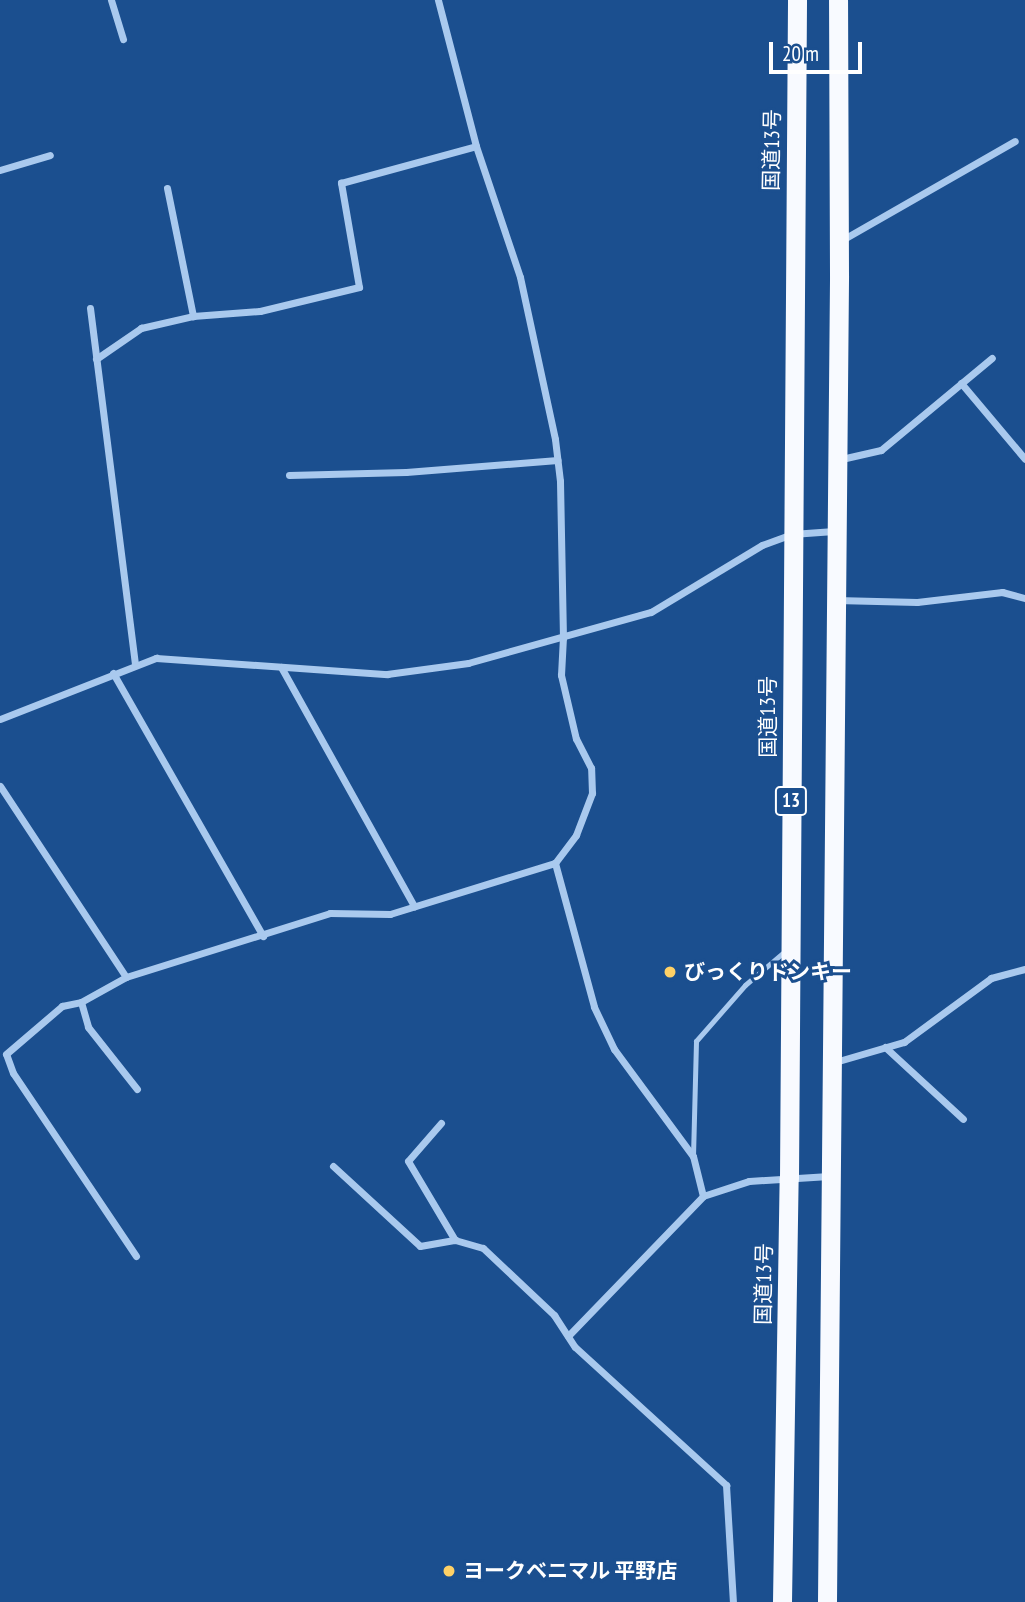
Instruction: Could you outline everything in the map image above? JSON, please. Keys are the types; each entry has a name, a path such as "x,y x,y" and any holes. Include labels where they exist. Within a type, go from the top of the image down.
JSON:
{"highway":[{"name":"国道13号","path":"782,1602 789,1178 797,0"},
{"name":"13","path":"827,1602 839,242 838,0"}],"street":[{"path":"111,0 123,39"},
{"path":"136,1256 13,1073 6,1054 62,1006 81,1002 126,977 330,913 390,914 555,863 576,835 592,793 591,768 576,739 561,675 563,638 558,460 520,277 476,146 438,0"},
{"path":"839,242 1015,141"},
{"path":"96,359 141,328 193,316 260,311 359,286 341,183 476,146"},
{"path":"0,170 50,155"},
{"path":"167,188 193,316"},
{"path":"90,308 135,664"},
{"path":"837,460 881,450 992,358"},
{"path":"961,383 1025,459"},
{"path":"289,475 406,472 558,460"},
{"path":"0,719 156,658 387,674 468,663 651,612 762,545 792,534 836,531"},
{"path":"835,600 917,602 1002,592 1025,598"},
{"path":"281,667 414,906"},
{"path":"113,673 263,936"},
{"path":"0,786 126,977"},
{"path":"555,863 594,1006 614,1049 693,1156 703,1196"},
{"path":"831,1064 904,1042 991,978 1025,969"},
{"path":"81,1002 88,1027 137,1089"},
{"path":"885,1047 963,1119"},
{"path":"441,1124 408,1161 455,1240"},
{"path":"333,1166 420,1246 455,1240 483,1248 554,1315 575,1347 726,1485 733,1602"},
{"path":"568,1336 703,1196 749,1181 830,1176"}],"lane":[{"path":"693,1156 696,1041 745,985 790,947"}],"place":[{"name":"びっくりドンキー","path":"670,972"},
{"name":"ヨークベニマル 平野店","path":"449,1571"}]}
